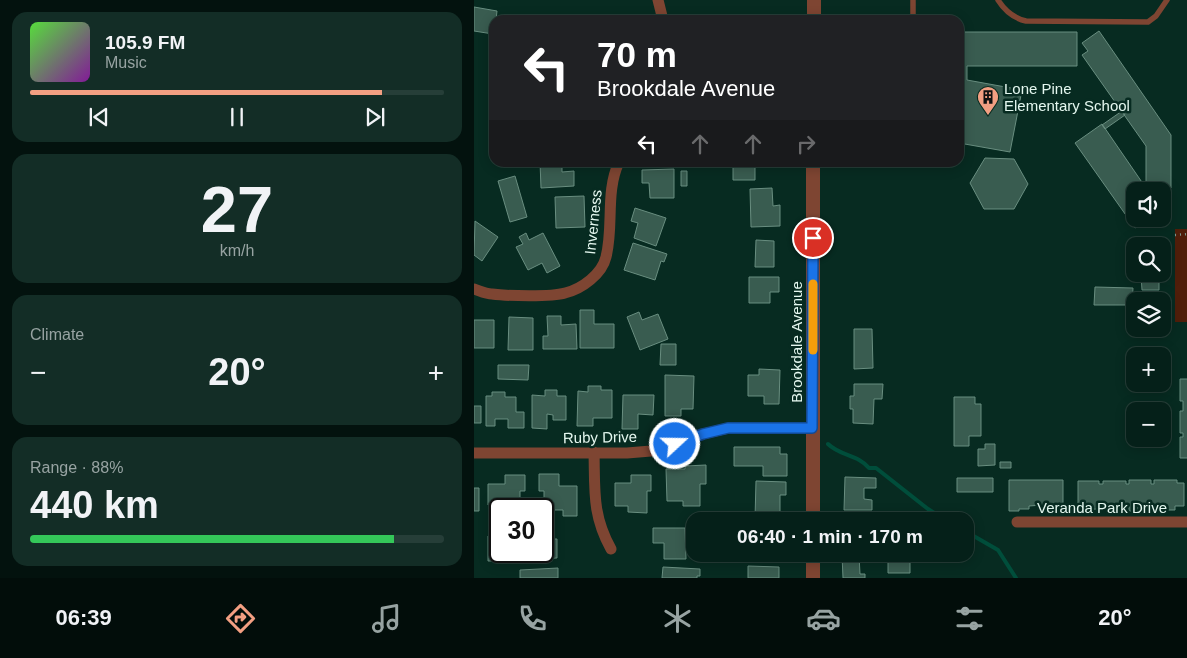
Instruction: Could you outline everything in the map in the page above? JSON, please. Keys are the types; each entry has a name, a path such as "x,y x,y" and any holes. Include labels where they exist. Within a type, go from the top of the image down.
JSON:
{"street":[{"path":"658,0 662,15"},
{"path":"814,0 814,15"},
{"name":"Inverness","path":"474,289 491,294 565,294 588,283 606,259 612,188 617,167"},
{"name":"Brookdale Avenue","path":"813,167 813,512"},
{"name":"Ruby Drive","path":"474,453 627,453 651,451 728,428 812,428"},
{"path":"594,452 596,509 602,532 611,549"},
{"name":"Veranda Park Drive","path":"1017,522 1187,522"},
{"path":"813,562 813,578"}],"lane":[{"path":"913,0 913,15"},
{"path":"998,0 1007,12 1019,19 1148,22 1156,16 1168,0"}],"path":[{"path":"1175,235 1187,234"}],"shaded area":[{"path":"1175,229 1187,229 1187,322 1175,322"}],"building":[{"path":"474,7 497,11 497,15 489,15 489,33 474,31"},
{"path":"1099,31 1171,135 1171,182 1146,182 1146,146 1082,55 1088,51 1082,43"},
{"name":"Lone Pine Elementary School","path":"964,32 1077,32 1077,66 967,66 967,80 1022,90 1010,152 964,144"},
{"path":"1122,111 1125,115 1105,129 1102,125"},
{"path":"1102,124 1142,182 1126,182 1126,215 1075,143"},
{"path":"985,158 1014,159 1028,184 1014,209 984,209 970,183"},
{"path":"540,167 562,167 562,172 574,171 574,186 541,188"},
{"path":"733,167 755,167 755,180 733,180"},
{"path":"674,169 674,198 650,198 649,183 642,183 642,170"},
{"path":"681,171 687,171 687,186 681,186"},
{"path":"515,176 527,217 510,222 498,181"},
{"path":"772,188 773,206 780,205 780,226 751,227 750,189"},
{"path":"584,196 585,227 556,228 555,197"},
{"path":"635,208 666,218 656,246 634,238 638,223 631,221"},
{"path":"475,221 498,237 482,261 474,255"},
{"path":"526,233 529,240 543,233 560,266 547,273 542,263 528,270 516,247 523,244 519,237"},
{"path":"756,240 774,241 774,267 755,267"},
{"path":"633,243 667,254 664,262 661,261 655,280 624,270"},
{"path":"749,277 779,277 779,292 770,292 770,303 749,303"},
{"path":"1141,282 1159,282 1159,290 1142,290"},
{"path":"1095,287 1133,288 1133,292 1126,292 1126,305 1094,305"},
{"path":"580,310 594,310 594,324 614,324 614,348 580,348"},
{"path":"639,312 642,320 658,314 668,339 640,350 627,317"},
{"path":"547,316 561,316 561,325 576,324 577,349 543,349 543,336 548,336"},
{"path":"509,317 533,318 533,350 508,350"},
{"path":"474,320 494,320 494,348 474,348"},
{"path":"854,329 872,329 873,368 854,369"},
{"path":"661,344 676,344 676,365 660,365"},
{"path":"498,365 529,365 528,380 498,379"},
{"path":"759,369 780,370 779,404 764,404 764,396 748,396 748,375 759,375"},
{"path":"665,375 694,376 693,409 681,409 681,416 665,416"},
{"path":"1180,379 1188,379 1188,458 1180,458 1180,437 1183,437 1183,433 1180,433 1180,411 1183,411 1183,401 1180,401"},
{"path":"854,384 883,384 882,399 874,399 873,424 853,423 853,409 850,409 850,396 854,396"},
{"path":"588,386 601,386 601,390 612,390 612,418 593,418 593,426 577,426 578,391 588,392"},
{"path":"545,390 557,390 557,396 566,396 566,420 553,420 553,415 547,414 547,429 532,428 532,395 545,396"},
{"path":"492,392 505,392 505,397 516,397 516,412 524,412 524,428 508,428 508,419 495,419 495,426 486,426 486,396 492,396"},
{"path":"623,395 654,395 653,415 638,414 638,429 622,429"},
{"path":"954,397 975,397 975,404 981,404 981,436 969,436 969,446 954,446"},
{"path":"474,406 481,406 481,423 474,423"},
{"path":"985,444 995,444 995,465 978,466 978,449 985,449"},
{"path":"734,447 780,447 780,454 787,454 787,476 763,476 763,466 734,466"},
{"path":"1000,462 1011,462 1011,468 1000,468"},
{"path":"706,465 706,484 700,484 700,506 683,506 683,501 667,501 666,469 685,469 685,466"},
{"path":"539,474 559,474 559,486 577,486 577,516 563,516 563,510 554,510 554,498 544,498 544,491 539,491"},
{"path":"505,475 525,475 525,491 520,491 520,498 489,498 488,505 488,484 505,484"},
{"path":"631,475 651,475 651,491 647,491 647,513 628,512 628,506 615,506 615,483 631,483"},
{"path":"845,477 876,478 876,488 864,488 864,499 872,500 872,510 844,510"},
{"path":"957,478 993,478 993,492 957,492"},
{"path":"1009,480 1063,480 1063,511 1053,511 1053,505 1042,505 1029,506 1029,509 1019,509 1019,511 1009,511"},
{"path":"1129,480 1151,480 1151,484 1154,484 1154,480 1177,480 1177,483 1184,483 1184,506 1175,506 1175,510 1166,511 1154,511 1154,506 1149,506 1149,509 1129,511 1129,505 1123,505 1123,508 1113,508 1113,510 1104,510 1104,505 1097,505 1097,509 1078,510 1078,481 1099,481 1099,484 1103,484 1103,481 1126,481 1126,484 1129,484"},
{"path":"756,481 786,482 786,495 780,495 780,512 755,512"},
{"path":"474,488 479,488 479,511 474,511"},
{"path":"653,528 685,528 686,559 664,559 664,543 653,543"},
{"path":"488,536 489,536 489,561"},
{"path":"554,539 557,539 557,558 554,558"},
{"path":"842,562 859,562 860,574 865,574 865,578 843,578"},
{"path":"888,562 910,562 910,573 888,573"},
{"path":"748,566 779,567 779,578 748,578"},
{"path":"663,567 700,569 700,576 697,576 697,578 662,578"},
{"path":"558,568 558,578 520,578 520,570"}],"waterway":[{"path":"828,444 838,451 860,460 869,468 876,468 933,512"},
{"path":"974,536 998,550 1016,578"}],"slow traffic":[{"path":"813,284 813,350"}],"place":[{"name":"Lone Pine Elementary School","path":"988,116"}],"route":[{"path":"675,444 728,428 812,428 813,238"}]}
